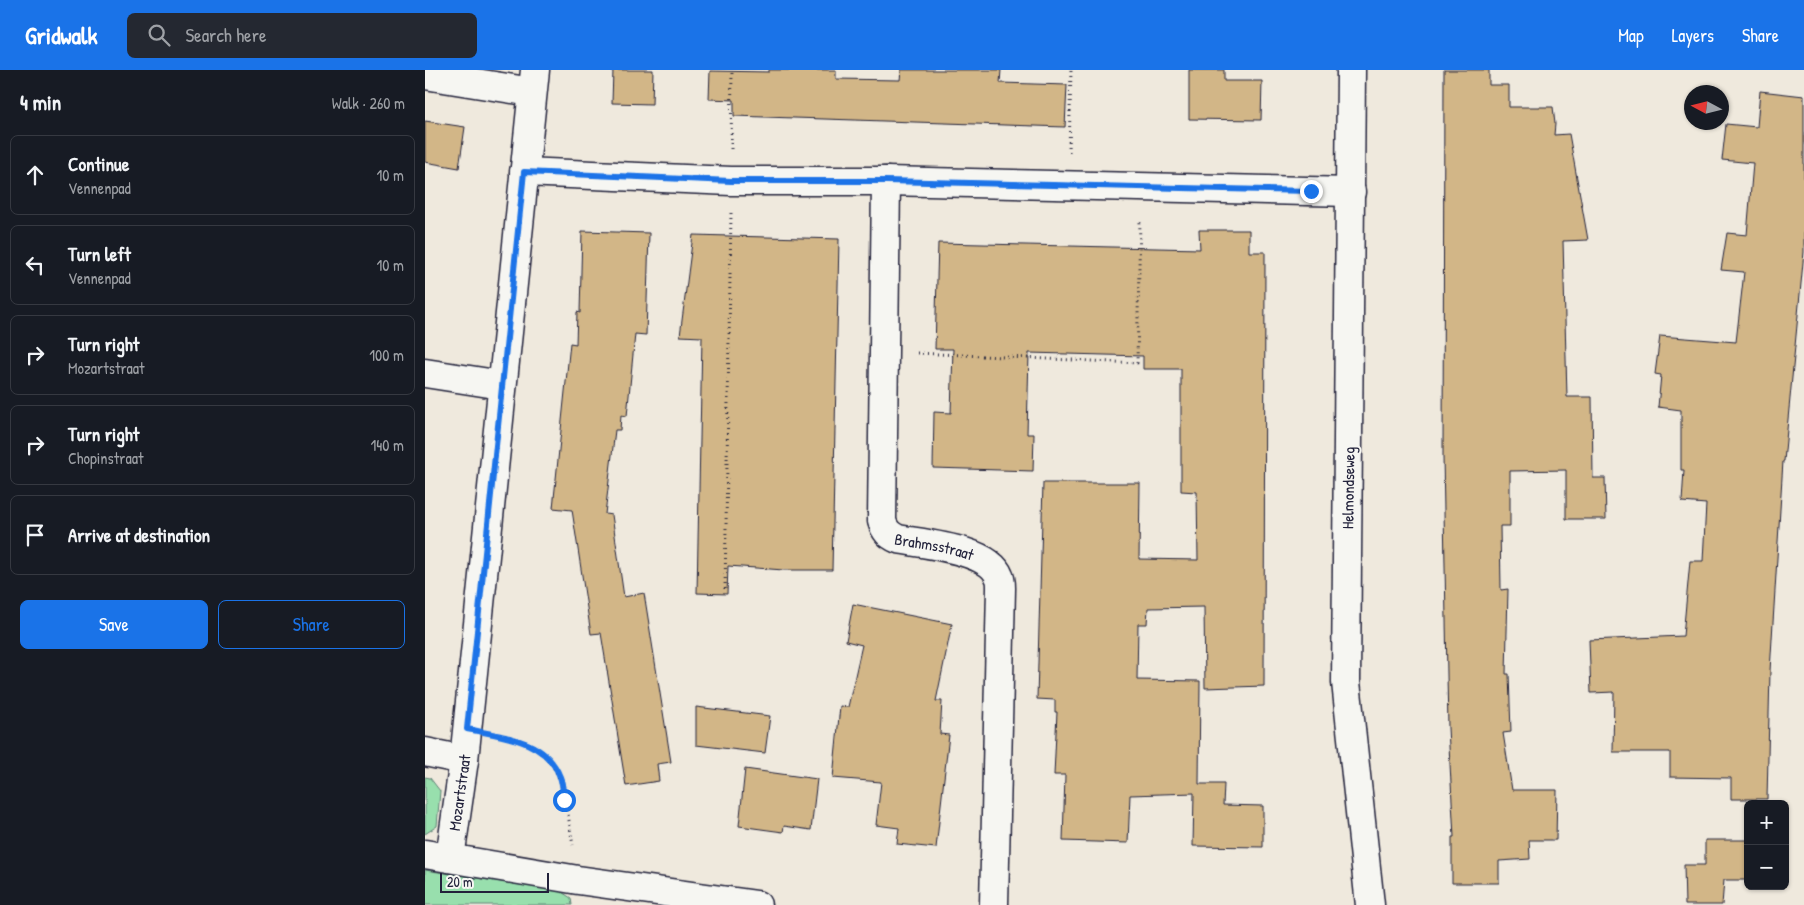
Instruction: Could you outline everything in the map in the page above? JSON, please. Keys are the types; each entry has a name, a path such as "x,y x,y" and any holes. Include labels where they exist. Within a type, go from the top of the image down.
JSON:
{"street":[{"name":"Helmondseweg","path":"1351,70 1346,682 1370,905"},
{"path":"425,75 534,81"},
{"name":"Mozartstraat","path":"437,856 464,760 534,81"},
{"path":"524,172 731,181 886,181 1351,192"},
{"name":"Brahmsstraat","path":"886,181 882,521 884,530 891,536 964,552 983,559 999,575 1001,588 994,905"},
{"path":"425,373 502,385"},
{"path":"425,752 464,760"},
{"path":"437,856 579,880 757,905"}],"path":[{"path":"725,590 732,70"},
{"path":"1068,185 1071,70"},
{"path":"884,352 1137,363 1141,187"},
{"path":"467,729 511,737 530,745 549,759 561,778 579,880"}],"green space":[{"path":"425,777 430,778 440,791 437,826 425,834"},
{"path":"425,870 560,891 571,898 572,905 425,905"}],"building":[{"path":"613,70 653,70 652,104 612,103"},
{"path":"769,70 836,70 836,79 900,80 901,70 1001,70 1000,83 1067,85 1065,127 734,116 734,100 709,99 710,71 769,72"},
{"path":"1189,70 1224,70 1224,81 1262,81 1261,120 1189,119"},
{"path":"1444,70 1489,70 1489,85 1509,85 1509,107 1553,107 1554,135 1569,134 1588,240 1563,241 1567,397 1592,397 1593,478 1605,478 1606,519 1566,519 1566,470 1510,471 1510,526 1500,526 1501,590 1508,589 1506,674 1509,674 1511,732 1503,733 1512,790 1557,790 1556,840 1529,840 1530,859 1499,861 1499,883 1452,883 1452,837 1454,837 1448,728 1443,456"},
{"path":"1760,91 1804,96 1804,252 1783,461 1770,671 1767,799 1731,799 1731,778 1670,777 1670,752 1613,752 1614,692 1591,693 1589,640 1683,636 1690,561 1703,561 1706,504 1682,502 1684,470 1681,470 1681,410 1658,407 1661,375 1655,374 1660,336 1736,342 1744,272 1721,270 1727,233 1747,235 1753,163 1722,160 1725,130 1729,130 1729,124 1757,127"},
{"path":"425,121 465,127 459,168 425,162"},
{"path":"1199,230 1249,230 1249,252 1265,252 1264,686 1205,688 1204,607 1148,608 1147,624 1138,624 1137,680 1200,681 1199,784 1224,784 1223,805 1263,806 1263,847 1193,846 1194,793 1130,795 1128,843 1063,841 1065,775 1054,775 1057,712 1055,712 1055,700 1037,699 1043,483 1140,483 1139,559 1198,560 1197,492 1181,491 1181,369 1143,369 1143,356 1029,353 1027,434 1034,434 1033,471 933,468 934,412 951,413 953,349 935,349 938,243 1200,249"},
{"path":"582,231 649,233 646,335 635,334 627,416 621,415 620,430 615,430 605,514 612,515 624,597 644,593 671,762 657,764 659,781 626,786 601,633 591,634 572,510 553,508 570,343 576,344 577,312 580,313"},
{"path":"693,235 839,239 832,570 784,570 728,566 727,594 697,593 702,337 680,336"},
{"path":"853,604 952,624 936,701 942,701 940,734 949,735 936,848 897,844 899,828 876,825 881,782 833,778 840,706 848,707 862,645 846,641"},
{"path":"696,707 770,716 765,753 696,745"},
{"path":"745,769 817,779 811,830 784,826 783,832 739,826"},
{"path":"1705,840 1744,840 1744,880 1724,880 1722,905 1685,905 1684,865 1705,865"}],"route":[{"path":"564,800 561,778 549,759 539,751 511,737 467,729 524,172 731,181 886,181 1311,191"}]}
